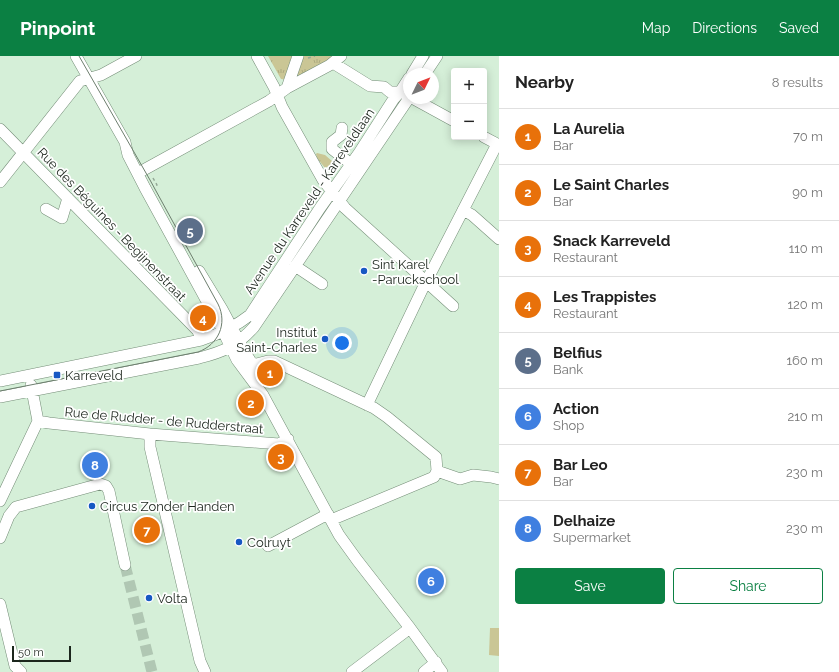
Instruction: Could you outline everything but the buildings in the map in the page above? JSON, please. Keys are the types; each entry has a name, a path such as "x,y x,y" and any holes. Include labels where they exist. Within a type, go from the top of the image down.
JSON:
{"street":[{"path":"76,56 92,78 129,140 141,171 222,309 228,330 235,344 253,365 264,395 339,535 436,662 442,672"},
{"path":"84,56 92,78"},
{"path":"0,182 80,81 101,75 136,56"},
{"path":"257,56 274,87 282,107 323,180 345,208 453,306"},
{"path":"287,88 298,56"},
{"path":"416,68 423,56"},
{"path":"429,68 437,56"},
{"path":"141,171 277,96 287,88 337,60 370,86 384,87 390,92 403,94"},
{"name":"Avenue du Karreveld - Karreveldlaan","path":"0,381 201,340 228,330 250,316 393,100 403,96"},
{"name":"Avenue du Karreveld - Karreveldlaan","path":"235,344 254,326 340,200 403,100"},
{"path":"423,104 451,119"},
{"path":"342,128 341,135 332,142 332,149 351,164"},
{"name":"Rue des Béguines - Begijnenstraat","path":"0,129 198,331 201,340"},
{"path":"367,405 463,210 498,144 487,138"},
{"path":"46,209 62,218 68,198"},
{"path":"463,210 499,239"},
{"path":"295,266 322,284"},
{"path":"0,397 199,358 219,353 235,344"},
{"path":"235,344 237,360 264,395"},
{"path":"253,365 274,361 367,405 387,417 436,457 437,471 434,477 330,517 268,546"},
{"path":"0,501 38,421 30,375"},
{"name":"Rue de Rudder - de Rudderstraat","path":"38,421 150,434 279,444 288,439"},
{"path":"150,434 150,447 200,661 205,672"},
{"path":"437,471 460,479 473,475 499,479"},
{"path":"0,538 9,516 16,507 100,484 106,486 109,491 125,565"},
{"path":"0,604 15,666 21,672"},
{"path":"352,672 410,628"},
{"path":"424,672 436,662"}],"path":[{"path":"153,178 157,185 156,186"}],"green space":[{"path":"268,56 336,56 296,81 281,79"},
{"path":"317,153 325,155 332,161 331,165 325,168 317,158"},
{"path":"490,628 499,628 499,656 489,655"}],"tunnel":[{"path":"125,565 152,672"}],"tram line":[{"path":"0,391 198,352 205,349 216,339 221,326 222,319 218,304 150,180 79,56"}],"place":[{"name":"Belfius","path":"190,231"},
{"name":"Sint Karel -Paruckschool","path":"364,271"},
{"name":"Les Trappistes","path":"203,318"},
{"name":"Institut Saint-Charles","path":"325,339"},
{"name":"La Aurelia","path":"270,373"},
{"name":"Karreveld","path":"57,375"},
{"name":"Le Saint Charles","path":"251,403"},
{"name":"Snack Karreveld","path":"281,457"},
{"name":"Delhaize","path":"95,465"},
{"name":"Circus Zonder Handen","path":"92,506"},
{"name":"Bar Leo","path":"147,530"},
{"name":"Colruyt","path":"239,542"},
{"name":"Action","path":"431,581"},
{"name":"Volta","path":"149,598"}]}
